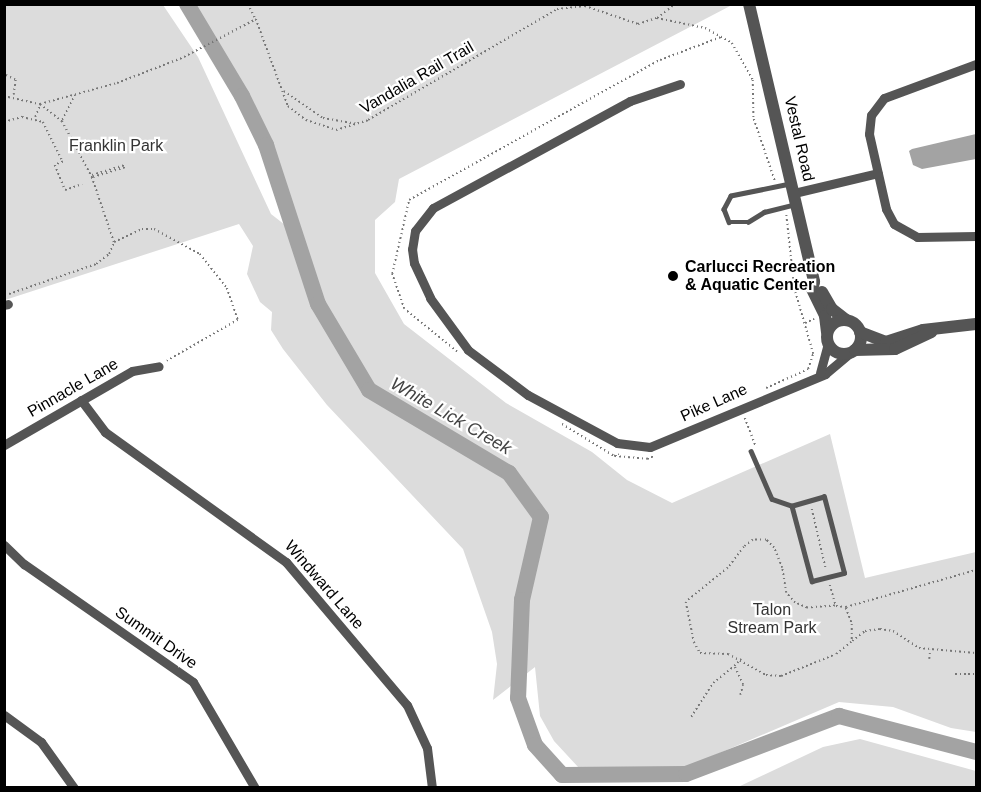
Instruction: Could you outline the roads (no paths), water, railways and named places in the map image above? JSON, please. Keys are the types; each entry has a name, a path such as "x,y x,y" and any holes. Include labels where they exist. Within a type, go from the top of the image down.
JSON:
{"street":[{"name":"Vestal Road","path":"749,4 792,196 814,282 832,309 846,320"},
{"path":"976,64 893,92 876,106 869,134 888,215 902,231 924,238 976,236"},
{"name":"Pike Lane","path":"680,84 630,101 433,208 415,231 414,263 430,298 468,350 528,395 617,443 650,447 820,373 832,370 852,351"},
{"path":"792,196 878,173"},
{"name":"Vestal Road","path":"814,282 812,289 825,316 828,337"},
{"path":"820,373 828,337 836,321 846,320 856,324 860,332 886,342 907,334 976,324"},
{"path":"852,351 860,332"},
{"path":"828,337 838,353 895,349 931,332"},
{"name":"Pinnacle Lane","path":"4,445 132,371 159,366"},
{"name":"Windward Lane","path":"81,400 105,432 286,562 407,705 425,741 432,788"},
{"name":"Summit Drive","path":"4,545 24,564 193,682 255,788"},
{"path":"4,715 41,742 74,788"}],"lane":[{"path":"731,196 792,196 748,222 729,222 724,209 731,196"},
{"path":"751,451 772,499 792,506 824,497 844,573 812,581 792,506"}],"waterway":[{"name":"White Lick Creek","path":"187,4 242,96 266,145 318,304 369,390 509,473 541,517 522,600 518,698 535,745 562,775 686,774 839,716 976,752"}],"place":[{"name":"Carlucci Recreation & Aquatic Center","path":"673,276"}],"park label":[{"name":"Franklin Park","path":"116,146"},
{"name":"Talon Stream Park","path":"772,619"}]}
